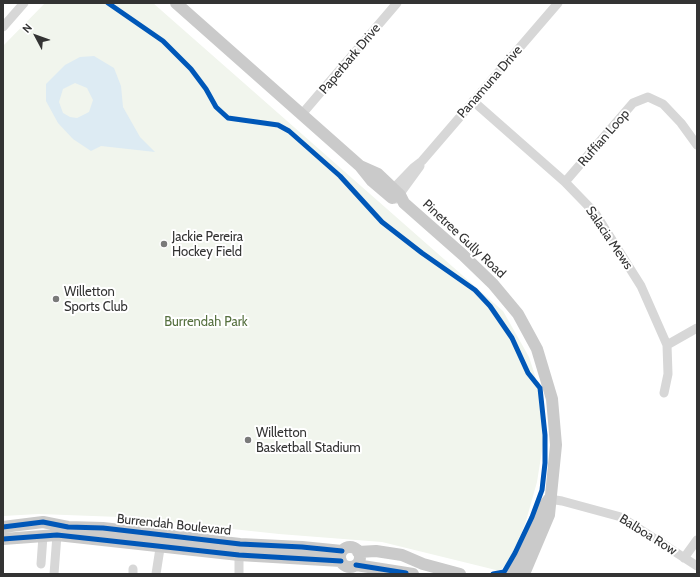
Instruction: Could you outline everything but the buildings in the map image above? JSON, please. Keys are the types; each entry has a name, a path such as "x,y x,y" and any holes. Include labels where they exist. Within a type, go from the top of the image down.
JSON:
{"main road":[{"name":"Pinetree Gully Road","path":"176,3 360,166 378,174 396,196 463,255 493,284 518,314 537,349 552,399 555,432 554,471 549,499 549,515 524,574"},
{"name":"Pinetree Gully Road","path":"512,574 540,511 549,499"},
{"name":"Burrendah Boulevard","path":"3,526 44,522 161,541 189,548 239,549 288,546 342,556"},
{"name":"Burrendah Boulevard","path":"3,539 58,535 161,541"},
{"path":"287,558 288,546"},
{"path":"356,568 360,559 358,552 352,547 342,556 348,566 356,568 413,574"},
{"name":"Burrendah Boulevard","path":"239,549 287,558 342,556"},
{"path":"358,552 397,554 423,564 460,574"}],"street":[{"path":"3,27 24,3"},
{"name":"Paperbark Drive","path":"302,114 397,3"},
{"name":"Panamuna Drive","path":"396,196 422,161 558,3"},
{"name":"Ruffian Loop","path":"565,182 633,103 648,97 663,104 681,123 697,145"},
{"name":"Salacia Mews","path":"473,101 565,182 596,213 641,286 667,345 668,374 664,393"},
{"path":"667,345 697,328"},
{"name":"Balboa Row","path":"549,499 622,517 697,566"},
{"path":"54,574 58,535"},
{"path":"40,564 43,536"},
{"path":"684,558 697,540"},
{"path":"156,574 161,541"},
{"path":"239,549 239,574"}],"green space":[{"name":"Burrendah Park","path":"45,3 153,3 503,311 529,357 541,394 544,438 537,482 526,521 512,558 500,571 382,542 279,534 120,517 39,514 3,516 3,46"}],"shaded area":[{"path":"94,56 114,68 121,86 123,107 140,137 155,152 101,146 91,151 73,139 58,123 46,101 46,84 65,65 80,57","holes":["75,83 87,88 93,100 89,112 77,118 70,117 63,113 59,102 63,89"]}],"cycle path":[{"path":"108,3 163,41 191,69 206,89 216,107 228,118 278,125 289,131 340,176 382,222 422,253 475,290 490,306 512,338 528,373 540,388 545,435 545,463 542,490 532,517 504,572 493,574"},
{"path":"3,527 43,522 68,527 103,528 240,544 302,547 342,551"},
{"path":"3,539 57,535 239,555 341,561"},
{"path":"356,565 406,573"}],"place":[{"name":"Jackie Pereira Hockey Field","path":"164,244"},
{"name":"Willetton Sports Club","path":"56,299"},
{"name":"Willetton Basketball Stadium","path":"248,440"}]}
